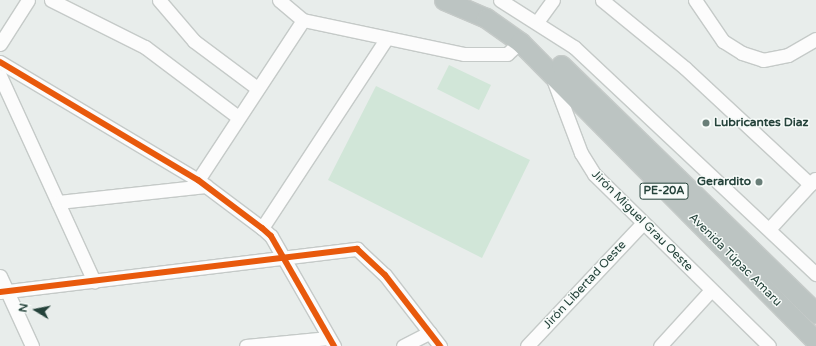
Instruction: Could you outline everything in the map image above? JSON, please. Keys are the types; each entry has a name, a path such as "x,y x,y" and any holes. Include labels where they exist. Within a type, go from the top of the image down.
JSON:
{"highway":[{"name":"Avenida Túpac Amaru","path":"444,0 486,18 520,42 561,66 816,313"},
{"name":"Avenida Túpac Amaru","path":"520,42 812,339"}],"street":[{"path":"0,44 28,0"},
{"path":"51,0 145,47 238,117"},
{"path":"159,0 194,41 257,88"},
{"path":"279,0 303,20 387,38 490,56 507,54 520,42"},
{"path":"500,0 536,22 585,58 816,274"},
{"path":"536,22 552,0"},
{"path":"602,0 685,68 813,181 769,229"},
{"path":"695,0 723,41 742,53 764,60 788,55 816,39"},
{"path":"202,183 238,117 303,20"},
{"path":"262,228 387,38"},
{"path":"0,62 202,183 262,228 283,258 332,342 246,346"},
{"name":"Jirón Miguel Grau Oeste","path":"550,72 586,164 710,290 769,346"},
{"path":"0,76 94,281"},
{"path":"58,202 202,183"},
{"name":"Jirón Libertad Oeste","path":"527,346 643,223"},
{"path":"3,291 357,249 385,275 440,346"},
{"path":"0,276 3,291 32,346"},
{"path":"660,346 710,290"},
{"path":"403,346 430,332"}],"green space":[{"path":"449,65 491,85 479,110 437,89"},
{"path":"376,86 530,160 482,258 328,180"}],"cycle path":[{"path":"0,62 198,180 262,228 271,236 334,346"},
{"path":"0,292 357,249 385,275 440,346"}],"place":[{"name":"Lubricantes Diaz","path":"706,123"},
{"name":"Gerardito","path":"759,182"}]}
